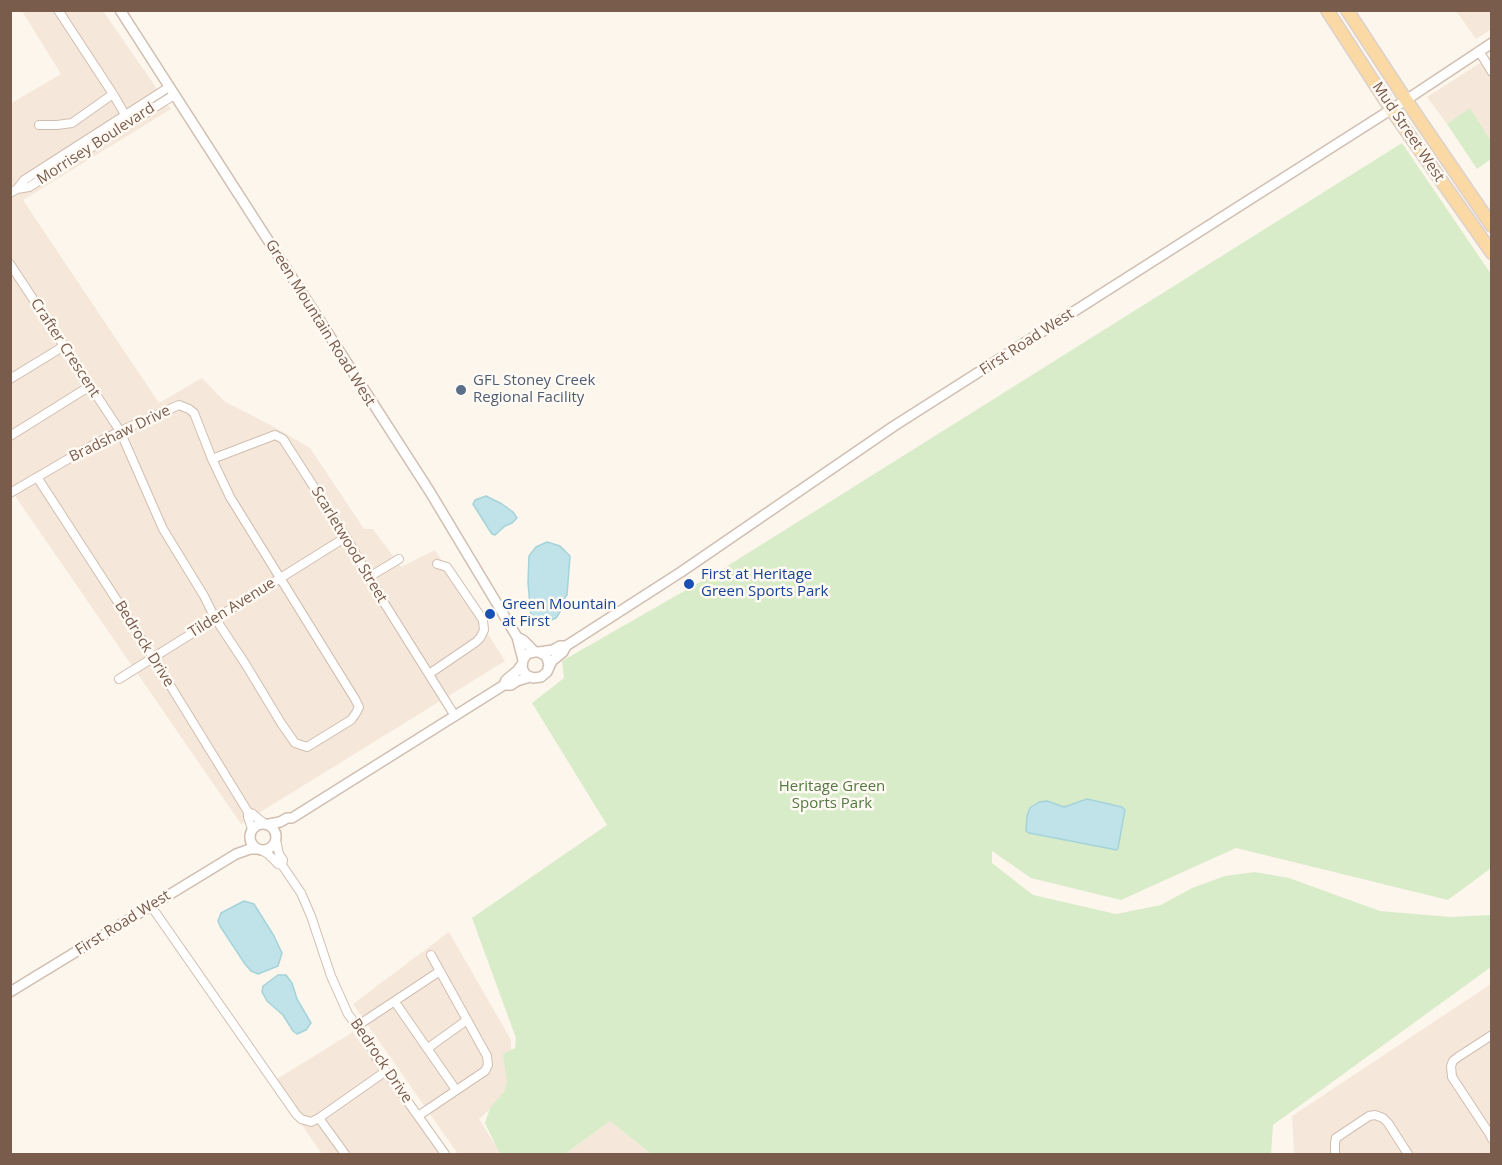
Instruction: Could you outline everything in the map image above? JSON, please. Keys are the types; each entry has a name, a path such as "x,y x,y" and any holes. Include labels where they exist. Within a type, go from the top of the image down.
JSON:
{"main road":[{"name":"Mud Street West","path":"1327,10 1391,109 1491,253"},
{"name":"Mud Street West","path":"1347,10 1491,226"}],"street":[{"path":"58,10 127,118"},
{"name":"Green Mountain Road West","path":"120,10 429,492 517,637 522,662"},
{"name":"First Road West","path":"548,668 566,646 681,572 894,426 1406,100 1491,43"},
{"path":"1479,51 1491,72"},
{"name":"Morrisey Boulevard","path":"14,191 29,187 127,118 171,91"},
{"path":"39,125 72,123 113,94"},
{"name":"Crafter Crescent","path":"10,264 120,431 163,529 215,618"},
{"path":"10,379 64,346"},
{"path":"10,436 90,386"},
{"name":"Bradshaw Drive","path":"10,493 120,431 178,405 189,409 194,413 212,459 231,497 359,707 351,720 307,747 295,743 215,618"},
{"name":"Scarletwood Street","path":"212,459 275,435 283,439 346,537 455,716"},
{"name":"Bedrock Drive","path":"37,477 154,658 248,812 250,833"},
{"name":"Tilden Avenue","path":"119,679 346,537"},
{"path":"369,577 399,559"},
{"path":"429,674 476,642 484,630 483,620 447,567 437,564"},
{"name":"Green Mountain Road West","path":"517,637 537,652"},
{"name":"First Road West","path":"537,652 566,646"},
{"path":"537,652 546,656 549,664 544,675 533,678 524,672 522,662 528,654 537,652"},
{"name":"First Road West","path":"504,685 522,662"},
{"name":"First Road West","path":"236,854 237,849 255,825 292,818 504,685 511,685 530,677"},
{"name":"Bedrock Drive","path":"248,812 266,824"},
{"name":"First Road West","path":"10,993 236,854 250,849 270,848 292,818"},
{"path":"266,824 272,827 276,838"},
{"path":"250,833 253,846 259,849"},
{"name":"Bedrock Drive","path":"276,838 283,861 282,865"},
{"name":"Bedrock Drive","path":"259,849 282,865 301,893 334,983 348,1014 445,1155"},
{"path":"151,906 301,1119 311,1122 319,1118 386,1071"},
{"path":"418,1116 485,1071 488,1065 488,1056 431,955"},
{"path":"357,1026 440,971"},
{"path":"395,1002 456,1090"},
{"path":"428,1048 468,1020"},
{"path":"1491,1035 1458,1057 1451,1066 1452,1077 1491,1139"},
{"path":"1335,1155 1336,1138 1369,1116 1375,1115 1388,1123 1408,1155"},
{"path":"319,1118 345,1155"}],"shaded area":[{"path":"23,10 103,11 171,109 23,200 159,403 202,378 224,401 310,448 364,529 373,529 401,567 435,550 505,661 241,824 13,493 11,494 10,104 61,74"},
{"path":"1456,11 1491,11 1491,29 1476,39"},
{"path":"1491,56 1491,141 1470,109 1447,124 1427,97"},
{"path":"449,932 511,1040 511,1090 479,1119 501,1154 458,1154 353,1004"},
{"path":"1491,984 1491,1154 1294,1154 1292,1116"},
{"path":"353,1032 440,1154 322,1154 272,1082"},
{"path":"610,1121 651,1154 565,1154"}],"green space":[{"path":"1470,108 1491,141 1491,159 1477,169 1447,124"},
{"name":"Heritage Green Sports Park","path":"1402,143 1491,274 1491,868 1448,900 1236,848 1121,900 1031,878 992,851 992,863 1033,895 1116,914 1161,905 1192,888 1225,876 1255,872 1289,878 1380,911 1450,917 1491,915 1491,967 1273,1125 1271,1154 651,1154 610,1121 565,1154 504,1154 499,1152 485,1123 490,1108 504,1092 507,1082 503,1054 515,1048 516,1038 472,918 607,825 532,703 564,678 562,661 721,570"}],"water":[{"path":"486,496 502,504 517,518 495,535 492,534 473,504 475,500"},
{"path":"547,542 560,546 570,556 567,595 561,603 560,612 556,618 541,622 531,615 528,583 529,556 536,547"},
{"path":"1087,799 1122,807 1125,810 1117,850 1026,831 1030,808 1039,802 1047,801 1064,807"},
{"path":"244,901 254,904 282,953 278,966 258,974 251,971 245,964 218,921 221,913"},
{"path":"278,975 286,975 292,983 297,999 311,1023 306,1030 297,1034 283,1015 267,1001 262,992 263,986"}],"place":[{"name":"GFL Stoney Creek Regional Facility","path":"461,390"},
{"name":"First at Heritage Green Sports Park","path":"689,584"},
{"name":"Green Mountain at First","path":"490,614"}]}
